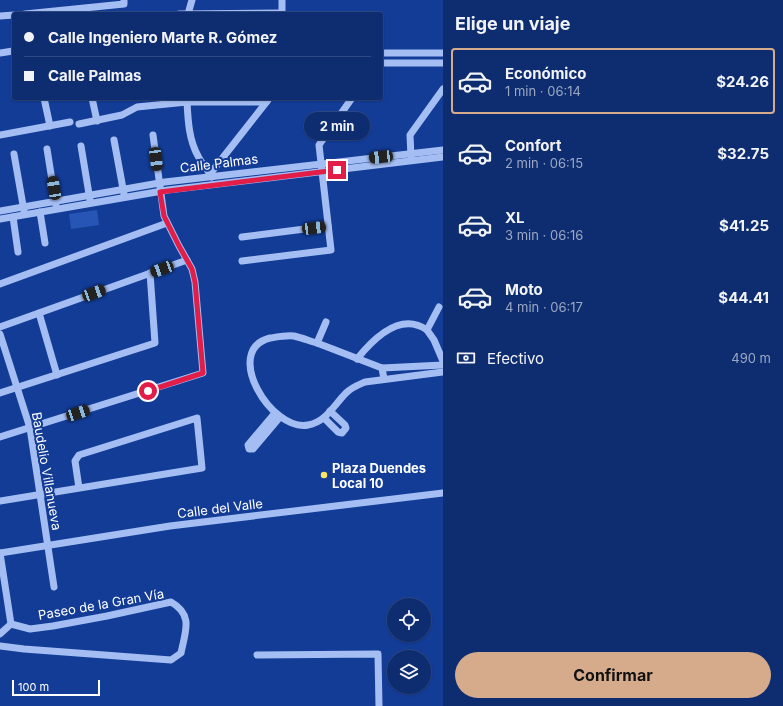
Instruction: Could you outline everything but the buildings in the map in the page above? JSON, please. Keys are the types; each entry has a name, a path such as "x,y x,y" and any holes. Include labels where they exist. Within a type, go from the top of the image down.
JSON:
{"street":[{"path":"189,12 192,0"},
{"path":"282,0 282,12"},
{"path":"42,12 124,2"},
{"path":"0,16 12,15"},
{"path":"0,53 12,50"},
{"path":"383,53 443,53"},
{"path":"383,62 443,63"},
{"path":"412,157 410,135 443,89"},
{"path":"44,100 50,126"},
{"path":"92,100 97,121"},
{"path":"79,124 122,115 137,107 187,102 268,100"},
{"path":"211,175 268,100"},
{"path":"242,261 331,250 319,145 351,100"},
{"path":"187,102 189,132 193,146 198,157 216,184"},
{"path":"0,135 70,122"},
{"path":"0,437 203,373 195,282 192,269 164,216 153,135"},
{"path":"114,140 124,199"},
{"path":"81,146 90,204"},
{"path":"47,149 57,210"},
{"name":"Calle Palmas","path":"0,219 160,192 322,172 412,157 443,150"},
{"path":"14,154 24,215"},
{"name":"Calle Palmas","path":"0,211 211,175 321,164 412,157 443,157"},
{"path":"40,212 45,243"},
{"path":"12,217 18,252"},
{"path":"0,284 168,223"},
{"path":"242,237 328,226"},
{"path":"0,327 187,260"},
{"path":"0,393 155,343 150,273"},
{"path":"427,330 439,307"},
{"path":"39,313 57,375"},
{"path":"317,343 326,322"},
{"path":"357,358 374,339 404,323 415,323 427,330 434,340 443,361"},
{"name":"Baudelio Villanueva","path":"0,334 30,428 54,587"},
{"path":"443,365 382,368 317,343 293,336 278,336 264,340 255,347 250,357 249,368 258,391 278,415 296,425 307,425 324,418 347,392 364,382 443,372"},
{"path":"382,368 384,379"},
{"path":"324,418 338,432 342,433 345,431 345,425 330,411"},
{"path":"264,430 278,415"},
{"path":"0,501 202,468 197,418 79,455 75,461 79,488"},
{"name":"Calle del Valle","path":"0,553 48,544 170,526 443,493"},
{"path":"0,553 11,624 0,634"},
{"name":"Paseo de la Gran Vía","path":"0,646 171,660 181,653 186,618 183,611 171,602 53,626 30,629 11,624"},
{"path":"257,655 378,654 379,706"}],"shaded area":[{"path":"97,210 99,225 71,229 69,214"}],"place":[{"name":"Plaza Duendes Local 10","path":"324,475"}],"route":[{"path":"148,391 203,373 195,282 192,269 164,216 160,192 337,170"}]}
